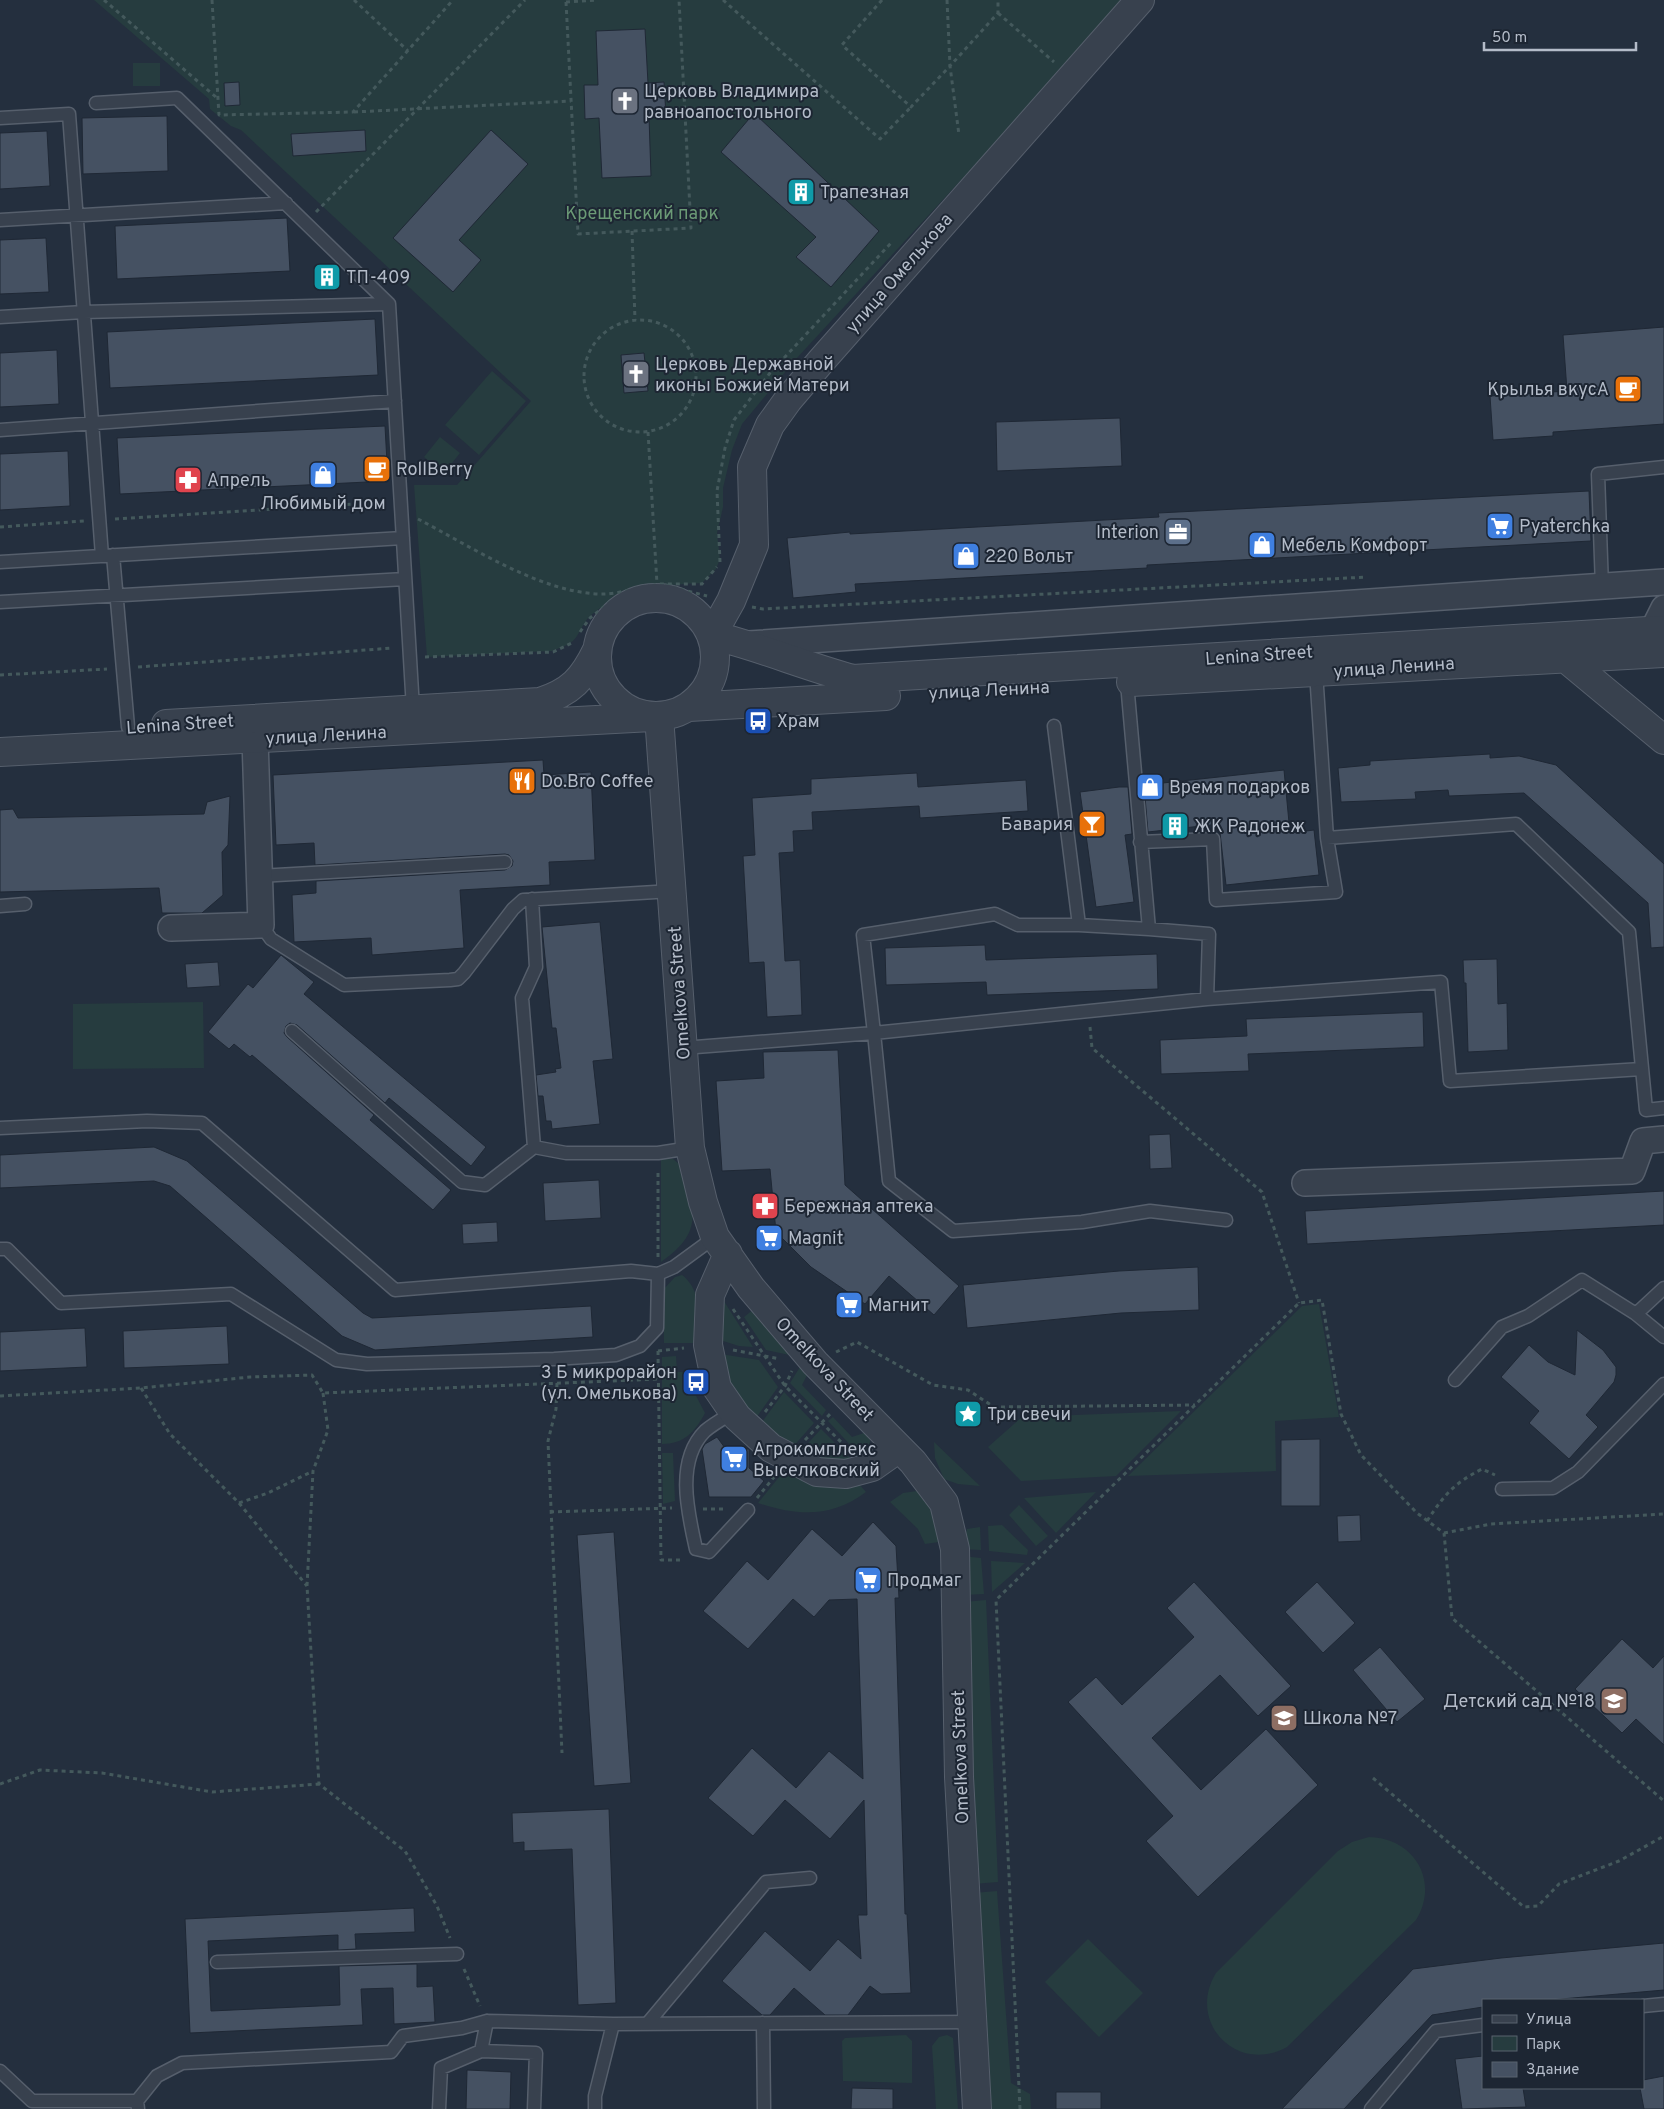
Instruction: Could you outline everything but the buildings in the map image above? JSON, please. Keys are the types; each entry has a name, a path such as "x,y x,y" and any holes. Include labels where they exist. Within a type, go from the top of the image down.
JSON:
{"street":[{"name":"улица Омелькова","path":"712,635 730,601 754,545 752,467 770,425 788,400 822,360 1140,0"},
{"path":"748,644 1664,582"},
{"path":"689,707 704,693 713,675 716,655 712,635 701,618 686,605 667,598 647,598 628,604 613,616 602,632 597,650 597,670 604,688 616,703 633,713 655,717 671,715 689,707 854,688"},
{"name":"улица Ленина","path":"854,688 1127,682 1564,657 1661,630"},
{"name":"Lenina Street","path":"854,688 1661,630"},
{"path":"712,635 748,644 854,688"},
{"name":"Lenina Street","path":"0,735 540,702 560,696 574,685 588,669 597,650"},
{"path":"1564,657 1664,740"},
{"name":"улица Ленина","path":"0,752 655,717"},
{"name":"Omelkova Street","path":"655,717 672,891 690,1148 703,1202 722,1245 751,1288 806,1362 900,1448 944,1503 954,1549 959,1777 974,2022 977,2109"},
{"path":"171,928 261,925 256,738"},
{"path":"1305,1183 1632,1171 1644,1141 1664,1139"},
{"path":"722,1245 716,1282 710,1295 708,1345 717,1388 742,1421 771,1448 817,1472 846,1474 872,1467 900,1448"}],"lane":[{"path":"96,103 177,98 389,304 413,709"},
{"path":"0,118 69,114 100,520 117,596 128,727"},
{"path":"0,220 286,204"},
{"path":"0,317 84,312 389,304"},
{"path":"0,430 395,401"},
{"path":"1602,587 1598,474 1664,467"},
{"path":"0,562 403,538"},
{"path":"0,602 405,579"},
{"path":"1140,842 1213,839 1216,900 1336,892 1327,838 1316,672"},
{"path":"1127,682 1148,929"},
{"path":"1054,726 1079,925"},
{"path":"1327,838 1516,824 1629,932 1646,1110 1664,1108"},
{"path":"259,876 505,862"},
{"path":"261,925 271,939 344,985 450,980 458,978 464,973 518,904 530,895 672,891"},
{"path":"530,895 536,967 522,998 534,1147"},
{"path":"0,906 25,904"},
{"path":"1207,999 1209,934 1079,925 1018,925 995,914 863,935 889,1181 953,1231 1082,1222 1150,1211 1226,1220"},
{"path":"683,1048 874,1033 1207,999 1441,982 1450,1082 1642,1069"},
{"path":"292,1031 462,1182 486,1185 534,1147 566,1153 658,1153 690,1148"},
{"path":"0,1128 146,1121 202,1123 394,1290 631,1271 658,1274 722,1245"},
{"path":"0,1248 7,1249 61,1303 231,1294 336,1360 367,1364 554,1359 616,1355 640,1346 657,1328 658,1274"},
{"path":"1455,1380 1502,1327 1528,1316 1582,1280 1636,1314 1664,1337"},
{"path":"1636,1314 1664,1288"},
{"path":"1506,1489 1553,1488 1578,1472 1664,1384"},
{"path":"742,1421 706,1431 694,1446 687,1474 687,1509 696,1549 709,1552 748,1510"},
{"path":"647,2024 766,1882 810,1878"},
{"path":"217,1962 457,1954"},
{"path":"1644,2006 1664,2004"},
{"path":"0,2071 32,2101 138,2105 157,2076 182,2062 391,2052 403,2036 462,2028 487,2021 613,2024 974,2022"},
{"path":"481,2051 487,2021"},
{"path":"763,2023 764,2109"},
{"path":"595,2109 595,2096 613,2024"},
{"path":"1370,2109 1436,2031 1482,2026"},
{"path":"439,2109 441,2068 481,2051 536,2053 534,2109"}],"path":[{"path":"104,0 218,98"},
{"path":"212,0 219,115 353,112 571,101"},
{"path":"354,0 408,51"},
{"path":"353,112 454,0"},
{"path":"305,223 524,0"},
{"path":"596,0 566,1 578,234 691,228 679,0"},
{"path":"723,0 880,139 998,13 998,0"},
{"path":"882,0 842,45 911,107"},
{"path":"947,0 950,66 959,136"},
{"path":"998,13 1056,65 1052,70"},
{"path":"632,231 636,320"},
{"path":"0,527 100,520 401,506 523,574 560,588 604,594 657,584 702,584 716,570 721,559 717,491 725,448 734,420 770,373 893,241"},
{"path":"636,320 658,322 670,328 681,337 689,348 696,374 695,388 683,413 673,422 648,432 621,430 604,420 590,404 583,378 584,364 596,340 618,324 636,320"},
{"path":"648,432 657,584"},
{"path":"0,675 400,648 429,659 553,652 572,644 590,618 610,602 657,584 763,609 1370,577"},
{"path":"1089,1011 1092,1048 1262,1192 1300,1303"},
{"path":"658,1153 658,1274"},
{"path":"716,1282 785,1386 851,1452 872,1467"},
{"path":"1020,2109 996,1600 1300,1303 1322,1300 1341,1414 1361,1455 1427,1521 1444,1534 1452,1618 1664,1801"},
{"path":"657,1328 661,1560"},
{"path":"742,1421 785,1386 806,1362 857,1342 933,1385 968,1390 994,1408 1195,1405"},
{"path":"658,1351 708,1345 764,1357 806,1362"},
{"path":"0,1396 141,1388 250,1377 312,1375 323,1393 328,1430 313,1471 307,1586 319,1784"},
{"path":"323,1393 659,1379"},
{"path":"557,1384 556,1409 548,1441 562,1753"},
{"path":"141,1388 170,1434 238,1503 307,1586"},
{"path":"1427,1521 1445,1493 1482,1469 1495,1475 1506,1489"},
{"path":"238,1503 268,1493 313,1471"},
{"path":"550,1512 659,1508 748,1510"},
{"path":"1444,1534 1491,1524 1664,1514"},
{"path":"0,1784 40,1770 102,1773 212,1792 319,1784 405,1851 437,1906 487,2021"},
{"path":"1373,1778 1524,1907 1538,1906 1559,1884 1619,1861 1664,1836"}],"green space":[{"name":"Крещенский парк","path":"94,0 1127,0 796,359 742,424 732,450 723,488 723,507 717,533 720,559 716,569 702,583 657,587 615,599 590,616 573,641 566,646 552,651 427,657 414,485 457,485 531,401 241,130 231,126 210,109 209,99"},
{"path":"133,63 160,63 160,86 133,86"},
{"path":"492,371 526,401 479,455 445,425"},
{"path":"440,437 460,453 444,473 424,457"},
{"path":"203,1002 204,1068 73,1069 73,1004"},
{"path":"661,1158 673,1159 684,1168 691,1197 692,1220 690,1231 684,1241 661,1262"},
{"path":"682,1275 689,1282 696,1297 698,1306 698,1343 664,1343 663,1290 675,1277"},
{"path":"722,1298 753,1347 739,1346 720,1340"},
{"path":"1319,1304 1339,1417 1275,1421 1276,1471 1128,1476 1302,1306"},
{"path":"754,1309 794,1356 766,1350 744,1317"},
{"path":"720,1354 759,1360 778,1387 756,1418 736,1396 728,1382"},
{"path":"676,1356 677,1372 687,1372 687,1390 694,1392 705,1413 688,1436 677,1442 662,1444 662,1357"},
{"path":"800,1367 810,1369 802,1385 826,1410 822,1416 790,1383"},
{"path":"784,1392 814,1423 792,1448 762,1422"},
{"path":"1181,1411 1116,1476 1021,1481 988,1447 1022,1417"},
{"path":"833,1417 852,1437 870,1431 870,1442 866,1453 855,1450 828,1421"},
{"path":"821,1429 854,1462 846,1465 799,1453"},
{"path":"934,1442 980,1486 958,1484 944,1479 935,1458"},
{"path":"662,1453 673,1453 675,1501 663,1504"},
{"path":"784,1471 816,1482 859,1484 866,1492 840,1507 814,1512 787,1510 758,1503"},
{"path":"917,1491 926,1502 932,1515 939,1542 925,1544 918,1529 890,1502 903,1493"},
{"path":"1096,1492 1056,1533 1024,1498"},
{"path":"1019,1505 1048,1536 1036,1546 1009,1515"},
{"path":"1002,1525 1028,1550 1027,1555 989,1551 988,1526"},
{"path":"980,1527 981,1550 962,1549 967,1529"},
{"path":"962,1556 981,1558 984,1594 964,1595"},
{"path":"991,1561 1025,1563 992,1592"},
{"path":"986,1600 998,1882 973,1884 964,1602"},
{"path":"1369,1837 1385,1839 1399,1845 1410,1853 1418,1864 1424,1877 1425,1891 1423,1905 1416,1920 1287,2047 1268,2054 1251,2054 1235,2049 1222,2039 1212,2025 1207,2009 1208,1991 1216,1973 1338,1851 1352,1842"},
{"path":"997,1891 1011,2083 1030,2094 1031,2109 989,2109 973,1893"},
{"path":"1088,1939 1143,1993 1099,2037 1045,1982"},
{"path":"906,2035 912,2041 912,2083 843,2081 842,2041 845,2038"},
{"path":"947,2035 953,2038 958,2109 936,2109 932,2046 939,2037"}],"place":[{"name":"Церковь Владимира равноапостольного","path":"625,101"},
{"name":"Трапезная","path":"801,192"},
{"name":"ТП-409","path":"327,277"},
{"name":"Церковь Державной иконы Божией Матери","path":"636,374"},
{"name":"Крылья вкусА","path":"1628,389"},
{"name":"RollBerry","path":"377,469"},
{"name":"Любимый дом","path":"323,475"},
{"name":"Апрель","path":"188,480"},
{"name":"Pyaterchka","path":"1500,526"},
{"name":"Interion","path":"1178,532"},
{"name":"Мебель Комфорт","path":"1262,545"},
{"name":"220 Вольт","path":"966,556"},
{"name":"Храм","path":"758,721"},
{"name":"Do.Bro Coffee","path":"522,781"},
{"name":"Время подарков","path":"1150,787"},
{"name":"Бавария","path":"1092,824"},
{"name":"ЖК Радонеж","path":"1175,826"},
{"name":"Бережная аптека","path":"765,1206"},
{"name":"Magnit","path":"769,1238"},
{"name":"Магнит","path":"849,1305"},
{"name":"3 Б микрорайон (ул. Омелькова)","path":"696,1382"},
{"name":"Три свечи","path":"968,1414"},
{"name":"Агрокомплекс Выселковский","path":"734,1459"},
{"name":"Продмаг","path":"868,1580"},
{"name":"Детский сад №18","path":"1614,1701"},
{"name":"Школа №7","path":"1284,1718"}]}
